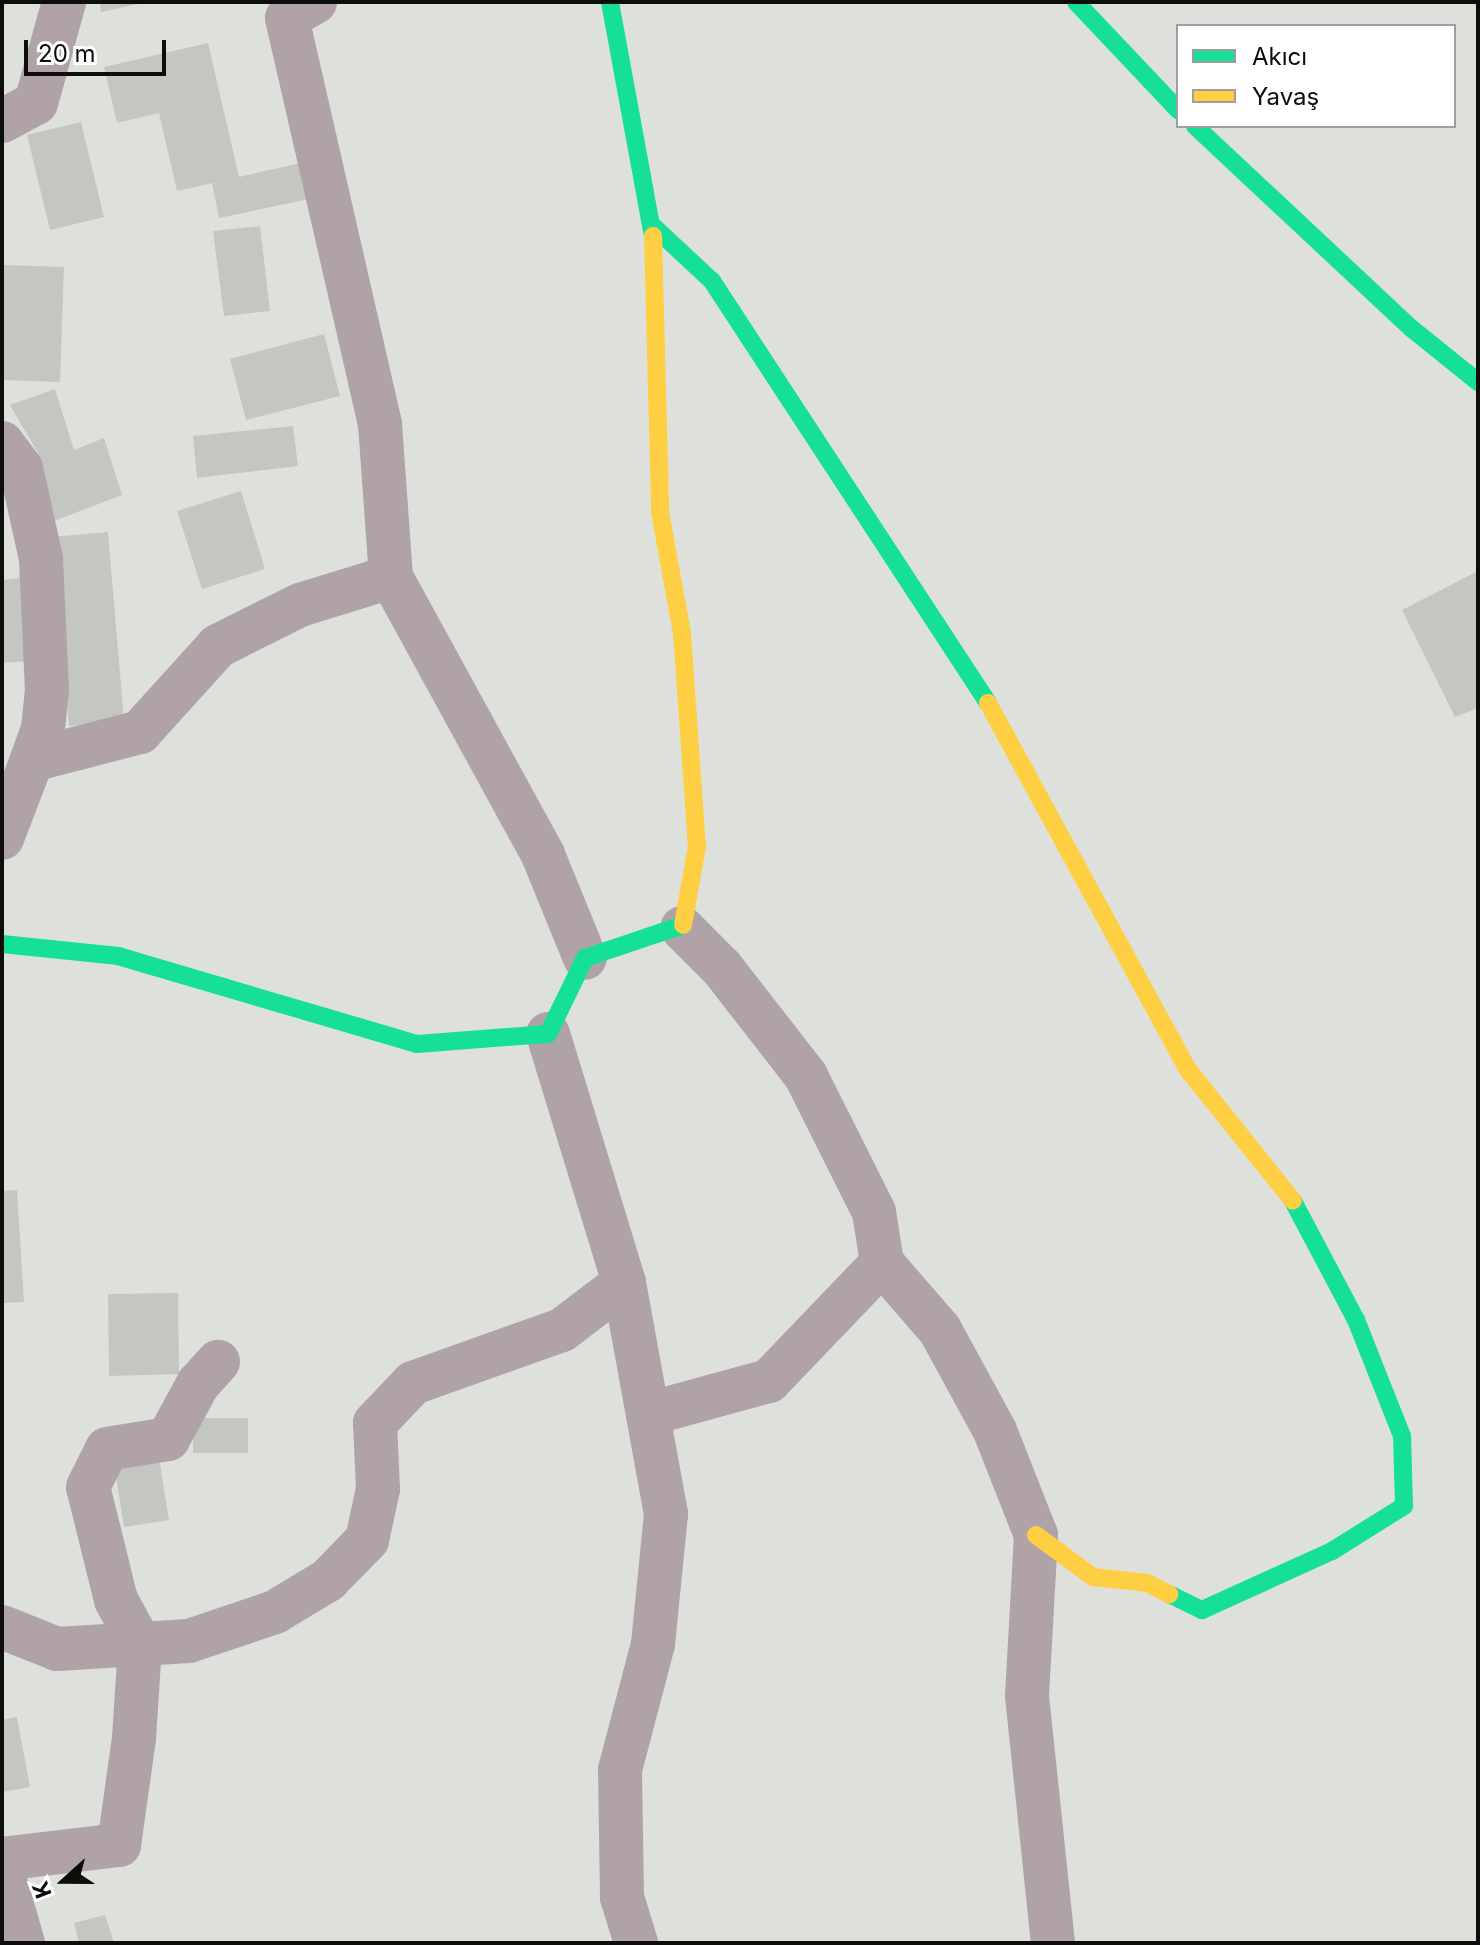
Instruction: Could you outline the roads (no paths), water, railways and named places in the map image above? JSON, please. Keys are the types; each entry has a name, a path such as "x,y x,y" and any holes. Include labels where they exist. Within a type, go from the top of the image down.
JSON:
{"street":[{"path":"2,121 36,103 64,2"},
{"path":"610,2 653,226 660,512 682,633 697,846 682,928"},
{"path":"1076,2 1176,108"},
{"path":"286,7 380,424 391,577 543,855 585,958"},
{"path":"1197,128 1411,328 1478,382"},
{"path":"653,226 712,281 1009,735 1189,1071 1306,1218 1356,1320 1402,1436 1404,1506 1332,1551 1202,1610 1147,1583 1093,1577 1036,1535"},
{"path":"2,443 21,468 41,559 47,690 43,729 2,838"},
{"path":"32,760 140,732 218,646 300,605 391,577"},
{"path":"636,1943 622,1897 620,1770 653,1644 666,1514 624,1283 548,1034 585,958 682,928"},
{"path":"682,928 721,967 806,1076 874,1212 882,1263 940,1330 995,1431 1036,1535 1027,1696 1053,1943"},
{"path":"2,944 118,956 417,1044 548,1034"},
{"path":"648,1414 769,1381 882,1263"},
{"path":"2,1627 57,1649 189,1641 275,1612 328,1580 367,1540 378,1489 375,1423 413,1383 562,1330 624,1283"},
{"path":"2,1859 119,1845 134,1738 140,1644 116,1600 88,1487 107,1449 168,1439 198,1384 218,1362"},
{"path":"2,1870 23,1943"}]}
